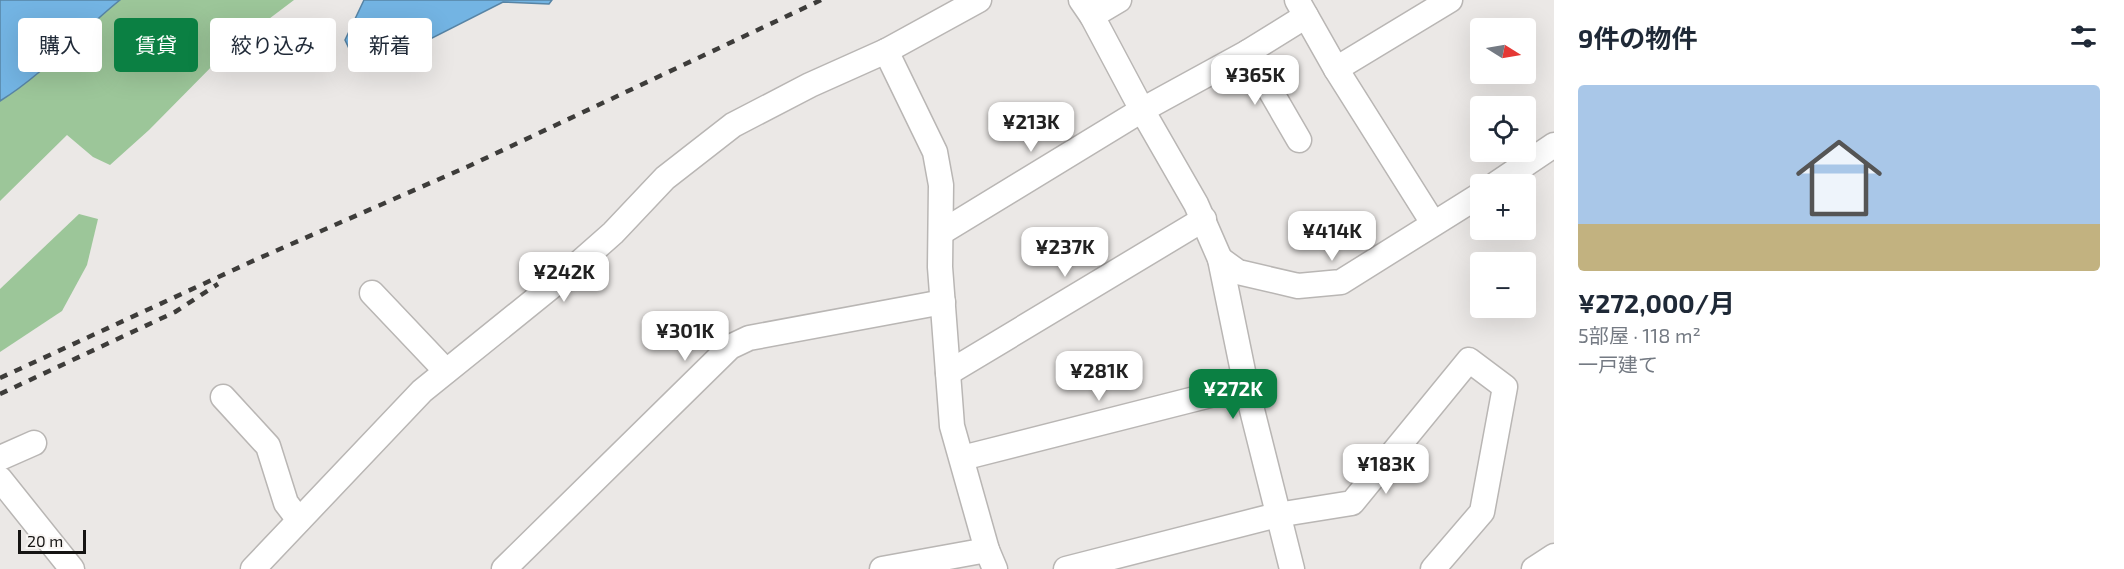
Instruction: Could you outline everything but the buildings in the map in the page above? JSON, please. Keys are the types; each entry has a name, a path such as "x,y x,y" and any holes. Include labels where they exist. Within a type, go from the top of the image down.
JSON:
{"street":[{"path":"253,569 422,391 562,278 613,233 665,178 733,124 810,85 886,51 979,0"},
{"path":"1119,0 1086,8 1204,219 1220,259 1246,386 1292,569"},
{"path":"1336,69 1450,0"},
{"path":"942,232 1142,110 1248,52 1302,8 1336,69 1433,223"},
{"path":"882,569 991,560 952,426 939,267 942,232 941,185 935,152 886,51"},
{"path":"1248,52 1299,140"},
{"path":"1511,174 1554,145"},
{"path":"1220,259 1238,272 1298,286 1341,282 1470,201"},
{"path":"948,373 1204,219"},
{"path":"372,293 446,371"},
{"path":"504,569 730,347 749,338 943,302"},
{"path":"1066,569 1277,515 1352,503 1469,360 1505,387 1482,512 1433,569"},
{"path":"962,458 1246,386"},
{"path":"224,397 268,446 286,502 299,520"},
{"path":"0,458 34,443"},
{"path":"0,478 72,569"}],"green space":[{"path":"120,0 294,0 270,18 210,18 210,68 149,130 110,165 93,157 67,135 0,201 0,101 40,72 102,72 102,18 99,18"},
{"path":"79,214 98,219 87,265 62,311 0,352 0,289"}],"water":[{"path":"0,0 120,0 99,18 18,18 18,72 40,72 0,101"},
{"path":"364,0 552,0 549,4 503,2 432,38 432,18 355,18"}],"railway":[{"path":"0,378 255,260 469,166 821,0"},
{"path":"0,394 175,312 218,284"}]}
